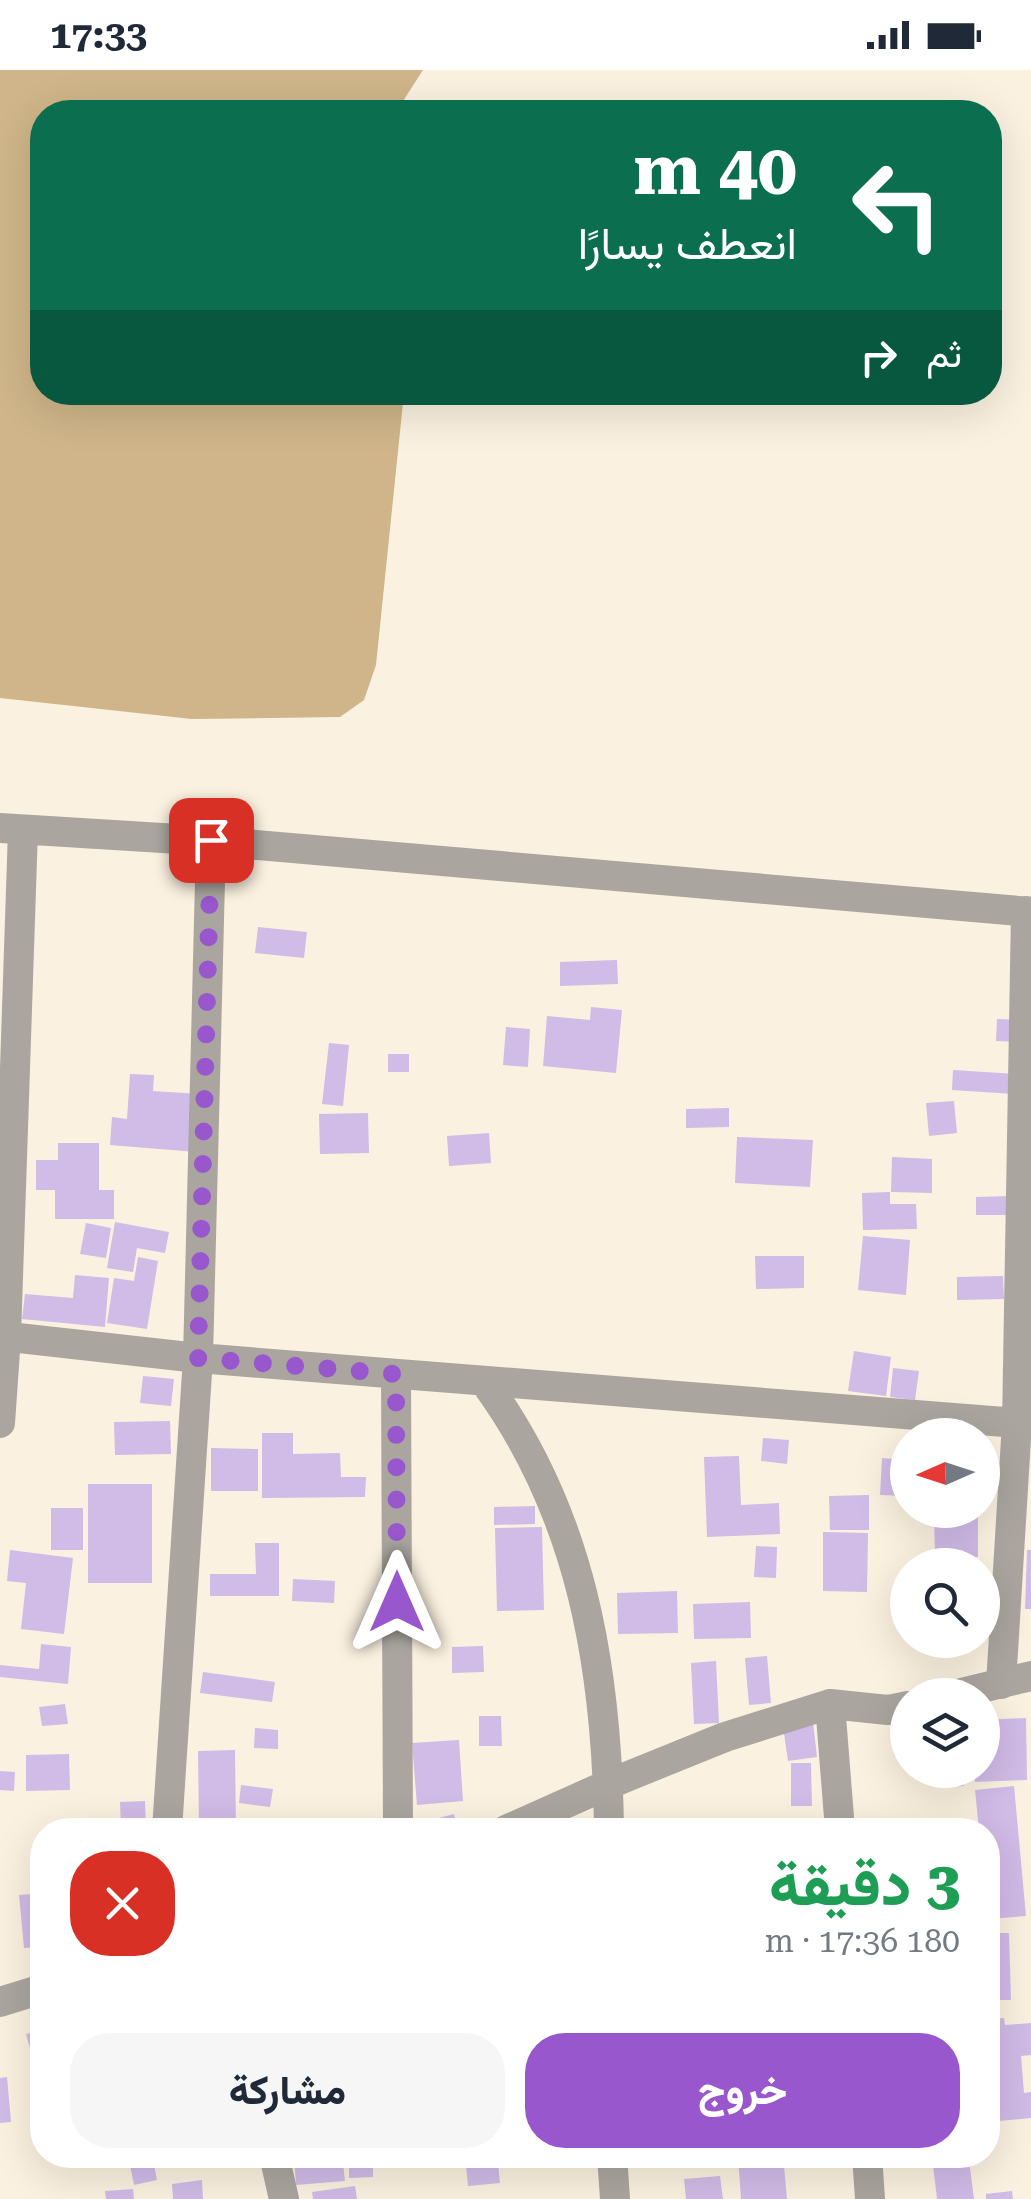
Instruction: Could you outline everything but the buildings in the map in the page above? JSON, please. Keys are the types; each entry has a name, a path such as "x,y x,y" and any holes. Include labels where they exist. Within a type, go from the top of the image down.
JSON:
{"street":[{"path":"0,1423 12,829 211,840 1029,912 1018,1423 1001,1684 1031,1676"},
{"path":"169,1818 198,1358 211,840"},
{"path":"3,1336 198,1358 1018,1423"},
{"path":"396,1374 398,1818"},
{"path":"484,1381 509,1415 550,1493 581,1582 598,1674 609,1818"},
{"path":"830,1704 839,1818"},
{"path":"533,1818 725,1737 830,1704 890,1710"},
{"path":"0,2002 30,1993"},
{"path":"277,2168 284,2199"},
{"path":"613,2168 615,2199"},
{"path":"867,2168 870,2199"}],"shaded area":[{"path":"0,70 423,70 404,100 30,100 30,405 403,405 376,665 364,700 340,717 192,719 0,698"}],"route":[{"path":"211,840 198,1358 396,1374 397,1602"}]}
